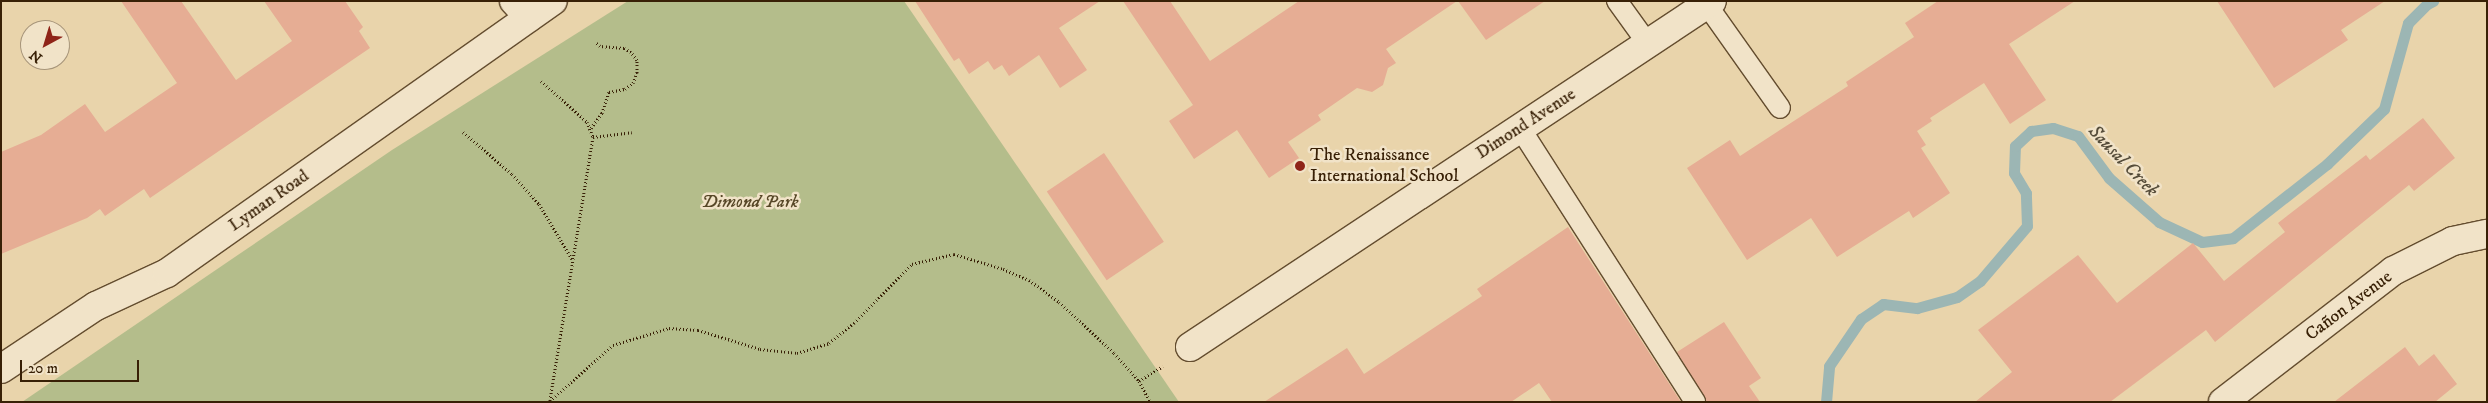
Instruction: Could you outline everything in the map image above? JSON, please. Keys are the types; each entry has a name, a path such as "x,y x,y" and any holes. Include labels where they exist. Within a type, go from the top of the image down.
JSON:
{"street":[{"name":"Lyman Road","path":"1,369 96,306 167,273 522,9 553,1"},
{"name":"Dimond Avenue","path":"1190,347 1709,3"},
{"name":"Cañon Avenue","path":"2223,402 2393,271 2453,241 2487,234"}],"lane":[{"path":"1617,1 1648,44"},
{"path":"1709,3 1780,108"},
{"path":"1520,128 1695,402"}],"path":[{"path":"591,128 602,113 609,92 625,89 633,83 637,74 637,60 631,52 624,48 600,46 594,42"},
{"path":"542,82 568,103 591,128 593,137 550,401"},
{"path":"463,132 512,174 539,204 573,260"},
{"path":"593,137 632,132"},
{"path":"550,401 613,345 669,328 698,330 760,349 797,354 829,343 854,323 912,264 954,254 1003,268 1028,280 1058,302 1114,353 1140,381 1150,402"}],"green space":[{"name":"Dimond Park","path":"628,1 904,1 1179,402 22,402 392,150"}],"building":[{"path":"121,1 181,1 236,80 292,41 264,1 345,1 363,27 359,31 370,48 150,198 144,189 105,216 100,209 87,218 1,254 1,152 41,135 85,104 105,132 177,83"},
{"path":"915,1 1100,1 1059,28 1087,70 1060,88 1039,55 1009,76 1002,65 994,70 988,61 969,74 959,58 954,61"},
{"path":"1123,1 1170,1 1210,61 1299,1 1457,1 1386,49 1396,63 1388,68 1383,85 1372,92 1357,88 1318,115 1321,120 1288,142 1299,158 1269,178 1237,130 1194,159 1169,121 1193,105"},
{"path":"1458,1 1545,1 1486,40"},
{"path":"1938,1 2075,1 2009,44 2046,100 2010,124 1984,83 1930,118 1932,121 1917,131 1926,145 1921,148 1950,193 1913,218 1909,211 1837,257 1811,218 1747,260 1687,168 1730,140 1740,156 1848,86 1846,82 1914,37 1905,23"},
{"path":"2217,1 2385,1 2341,30 2348,40 2274,88"},
{"path":"2423,118 2455,158 2414,191 2409,185 2215,342 2206,330 2110,402 1975,402 2012,372 1978,330 2078,255 2117,303 2193,243 2224,281 2285,232 2278,223 2366,155 2370,160"},
{"path":"1104,153 1164,242 1107,280 1047,192"},
{"path":"1568,227 1681,402 1552,402 1539,383 1511,402 1264,402 1347,348 1364,374 1482,296 1477,289"},
{"path":"1724,322 1761,378 1749,386 1760,402 1707,402 1677,352"},
{"path":"2405,347 2419,366 2434,354 2457,384 2435,402 2334,402"}],"waterway":[{"name":"Sausal Creek","path":"1826,402 1829,366 1861,319 1883,304 1917,308 1957,297 1980,281 2027,226 2026,193 2014,173 2015,146 2031,131 2053,128 2078,136 2109,178 2159,222 2202,242 2233,238 2327,164 2384,109 2408,23 2427,4 2433,1"}],"place":[{"name":"The Renaissance International School","path":"1300,166"}]}
